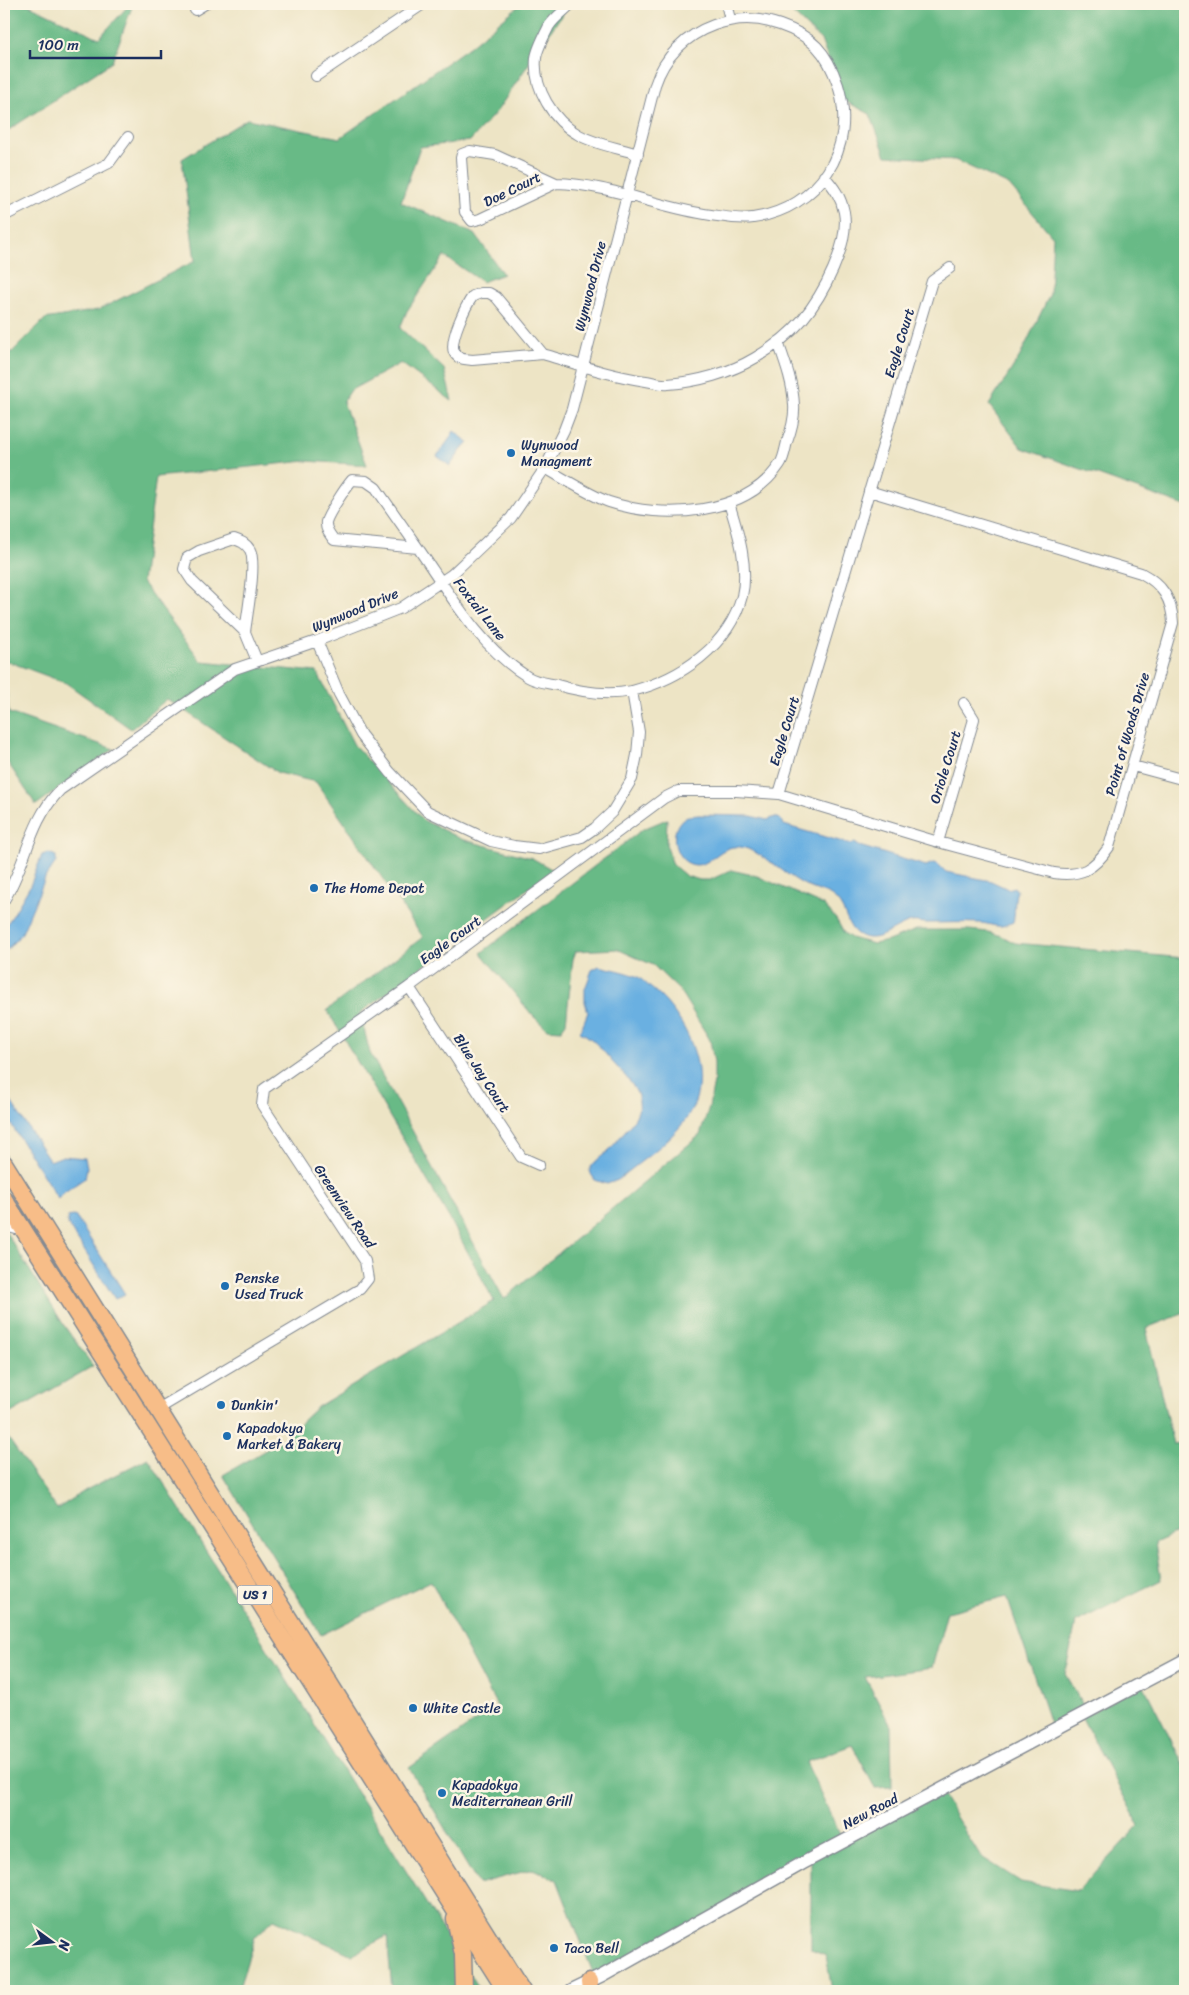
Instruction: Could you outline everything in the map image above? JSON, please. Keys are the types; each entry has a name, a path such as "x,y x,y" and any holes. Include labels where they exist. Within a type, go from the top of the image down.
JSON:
{"highway":[{"name":"US 1","path":"4,1163 522,1991"},
{"name":"US 1","path":"5,1206 24,1231 506,1991"},
{"path":"444,1894 457,1924 463,1954 464,1991"}],"street":[{"path":"196,10 205,4"},
{"path":"316,76 424,4"},
{"path":"571,4 550,25 536,57 537,76 542,93 549,108 568,128 578,135 638,154"},
{"path":"726,4 730,19"},
{"name":"Wynwood Drive","path":"4,900 38,819 47,804 60,790 235,669 317,641 401,608 450,574 511,518 545,468 564,430 584,367 627,196 638,154 655,85 658,74 668,58 700,30 730,19 749,18 764,20 796,31 811,40 822,52 832,68 843,100 844,120 842,138 836,155 824,176 810,193 799,201 770,214 750,218 732,218 693,213 627,196"},
{"path":"4,216 109,162 128,137"},
{"name":"Doe Court","path":"556,183 472,221 465,212 460,158 462,154 470,150 495,155 556,183 575,183 627,196"},
{"path":"543,354 496,297 488,293 481,293 473,296 468,302 453,344 454,351 461,359 472,360 543,354 584,367 633,379 667,384 716,375 754,359 778,342 802,321 813,306 835,265 843,240 844,214 836,190 824,176"},
{"name":"Eagle Court","path":"409,987 678,791 736,790 779,794 932,281 950,268"},
{"path":"545,468 608,502 634,508 677,513 729,503 754,489 771,476 781,462 790,433 794,406 789,378 778,342"},
{"name":"Foxtail Lane","path":"418,548 339,542 334,540 329,534 326,522 352,480 366,481 376,488 418,548 440,581 487,644 530,678 579,691 605,693 632,691 673,676 709,651 731,625 742,596 744,570 737,527 729,503"},
{"name":"Point of Woods Drive","path":"779,794 938,842 1054,873 1068,875 1092,868 1109,847 1173,623 1168,597 1162,588 1141,572 869,492"},
{"path":"245,632 253,565 251,551 244,543 234,539 199,550 187,558 184,569 192,581 245,632 258,660"},
{"path":"317,641 339,694 361,735 390,772 427,811 491,841 514,846 539,849 582,837 612,812 632,779 637,754 639,732 632,691"},
{"name":"Oriole Court","path":"938,842 974,719 964,703"},
{"path":"1133,766 1185,780"},
{"name":"Blue Jay Court","path":"409,987 520,1157 540,1165"},
{"name":"Greenview Road","path":"158,1409 365,1285 368,1279 368,1270 365,1260 262,1106 262,1096 264,1089 270,1084 409,987"},
{"path":"4,1226 24,1231"},
{"name":"New Road","path":"572,1991 589,1987 803,1863 1185,1660"}],"green space":[{"path":"4,4 27,4 99,38 130,4 133,4 112,62 4,133"},
{"path":"521,4 569,4 497,111 470,141 420,147 401,202 475,234 503,274 482,282 444,256 407,311 400,328 444,369 452,401 401,363 351,390 343,402 367,465 306,461 156,477 142,582 201,661 317,672 354,745 423,820 461,839 532,858 553,870 360,1013 370,1053 504,1299 700,1135 709,1107 714,1082 714,1062 710,1040 680,991 653,965 617,949 576,951 573,959 566,1023 561,1030 547,1029 533,1016 481,953 643,829 667,819 666,844 673,865 686,876 700,880 710,880 731,870 757,876 823,905 836,919 844,933 851,938 874,944 888,941 916,930 969,930 988,932 1002,936 1015,943 1185,958 1185,1313 1146,1328 1173,1444 1185,1442 1185,1529 1155,1543 1161,1580 1076,1622 1065,1674 1088,1714 1143,1684 1185,1768 1185,1991 832,1991 826,1955 811,1949 811,1859 595,1978 557,1880 533,1869 478,1884 409,1768 497,1706 431,1581 321,1635 223,1475 281,1441 317,1407 494,1301 451,1221 327,1010 423,937 316,782 278,773 167,699 131,729 66,683 4,660 4,353 12,352 45,319 98,310 195,261 182,159 247,119 340,138 469,47","holes":["1007,1597 1052,1729 1081,1716 1139,1825 1078,1891 1021,1882 980,1856 940,1791 844,1843 806,1762 852,1745 875,1788 892,1787 891,1726 865,1677 932,1668 947,1612"]},
{"path":"783,4 1185,4 1185,506 1022,448 989,405 1020,356 1050,294 1053,237 1009,185 955,160 886,156 870,114 843,100 821,40"},
{"path":"4,669 9,713 114,749 36,805 4,757"},
{"path":"4,1229 65,1327 93,1366 4,1417"},
{"path":"4,1432 57,1509 86,1490 148,1458 481,1991 392,1991 387,1936 352,1955 274,1919 255,1937 238,1991 4,1991"}],"water":[{"path":"454,431 469,443 465,445 450,466 437,456"},
{"path":"698,815 751,816 767,820 775,817 780,819 784,825 794,828 850,844 855,843 859,846 926,866 933,863 938,864 946,872 991,881 1008,889 1014,887 1017,891 1013,922 999,926 980,923 913,922 874,938 861,936 849,925 840,904 833,898 801,883 764,857 748,849 731,847 708,861 696,865 682,859 675,846 676,830 679,823 685,817"},
{"path":"49,853 56,856 56,862 46,876 22,933 4,953 4,928 30,886 42,855"},
{"path":"599,966 638,977 663,999 674,1012 691,1043 699,1077 692,1109 678,1129 659,1148 618,1180 607,1184 595,1180 589,1171 632,1122 637,1114 639,1100 637,1093 627,1078 596,1044 580,1032 588,1012 585,1002 585,989 592,970"},
{"path":"4,1091 50,1161 63,1156 85,1158 87,1167 85,1178 63,1193 58,1199 4,1113"},
{"path":"68,1217 76,1217 125,1294 115,1299 67,1223"}],"place":[{"name":"Wynwood Managment","path":"511,453"},
{"name":"The Home Depot","path":"314,888"},
{"name":"Penske Used Truck","path":"225,1286"},
{"name":"Dunkin'","path":"221,1405"},
{"name":"Kapadokya Market & Bakery","path":"227,1436"},
{"name":"White Castle","path":"413,1708"},
{"name":"Kapadokya Mediterranean Grill","path":"442,1793"},
{"name":"Taco Bell","path":"554,1948"}]}
